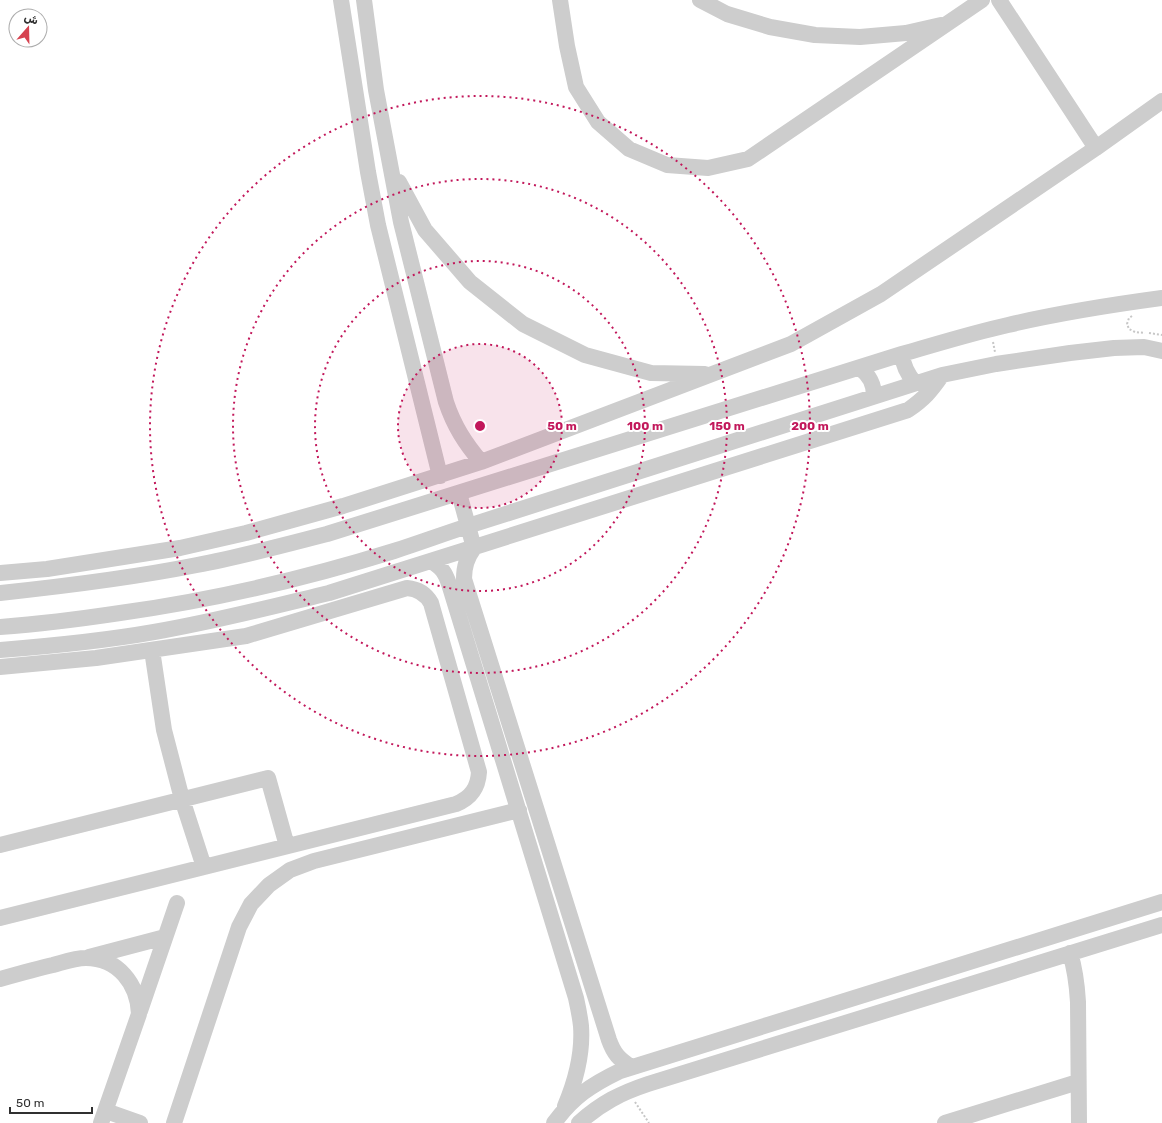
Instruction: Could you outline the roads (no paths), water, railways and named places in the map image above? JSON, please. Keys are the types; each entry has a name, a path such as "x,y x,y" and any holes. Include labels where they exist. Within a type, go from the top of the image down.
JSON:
{"street":[{"path":"341,0 364,150 378,225 440,476"},
{"path":"364,0 376,90 401,222 446,402 452,419 460,434 481,462"},
{"path":"560,0 567,46 576,86 598,122 629,149 667,165 708,168 748,159 982,0"},
{"path":"700,0 727,14 770,27 815,35 860,37 906,33 950,22"},
{"path":"999,0 1096,148"},
{"path":"0,573 48,569 180,548 246,533 343,506 481,462 791,344 881,294 1096,148 1162,101"},
{"path":"392,170 425,230 470,282 524,324 585,355 651,373 713,374"},
{"path":"0,593 63,587 110,580 196,565 262,551 327,534 955,338 1063,314 1162,298"},
{"path":"0,627 86,618 164,607 241,592 318,573 393,551 942,375 996,364 1114,348 1144,347 1162,351"},
{"path":"902,354 902,363 905,370 915,383"},
{"path":"860,368 871,380 874,388 874,396"},
{"path":"0,650 64,645 146,633 242,615 329,593 908,410 921,401 932,390 942,375"},
{"path":"459,493 474,548 468,557 464,568 464,579 609,1040 613,1051 621,1061 631,1067"},
{"path":"430,561 439,566 446,574 576,998 581,1027 580,1056 574,1084 559,1117"},
{"path":"0,668 96,658 246,636 407,588 417,590 421,592 431,603 479,772 475,790 466,799 456,804 0,918"},
{"path":"152,650 164,730 182,799 204,867"},
{"path":"0,845 268,778 287,846"},
{"path":"174,1123 239,927 251,904 269,885 290,870 314,861 519,810"},
{"path":"559,1117 580,1094 599,1081 631,1067 1162,902"},
{"path":"140,1123 104,1117 177,903"},
{"path":"579,1123 608,1101 627,1091 1162,925"},
{"path":"0,979 165,937"},
{"path":"1070,953 1075,969 1077,985 1079,1123"},
{"path":"86,958 104,961 112,965 125,976 132,986 137,998 139,1014"},
{"path":"947,1123 1078,1082"}]}
